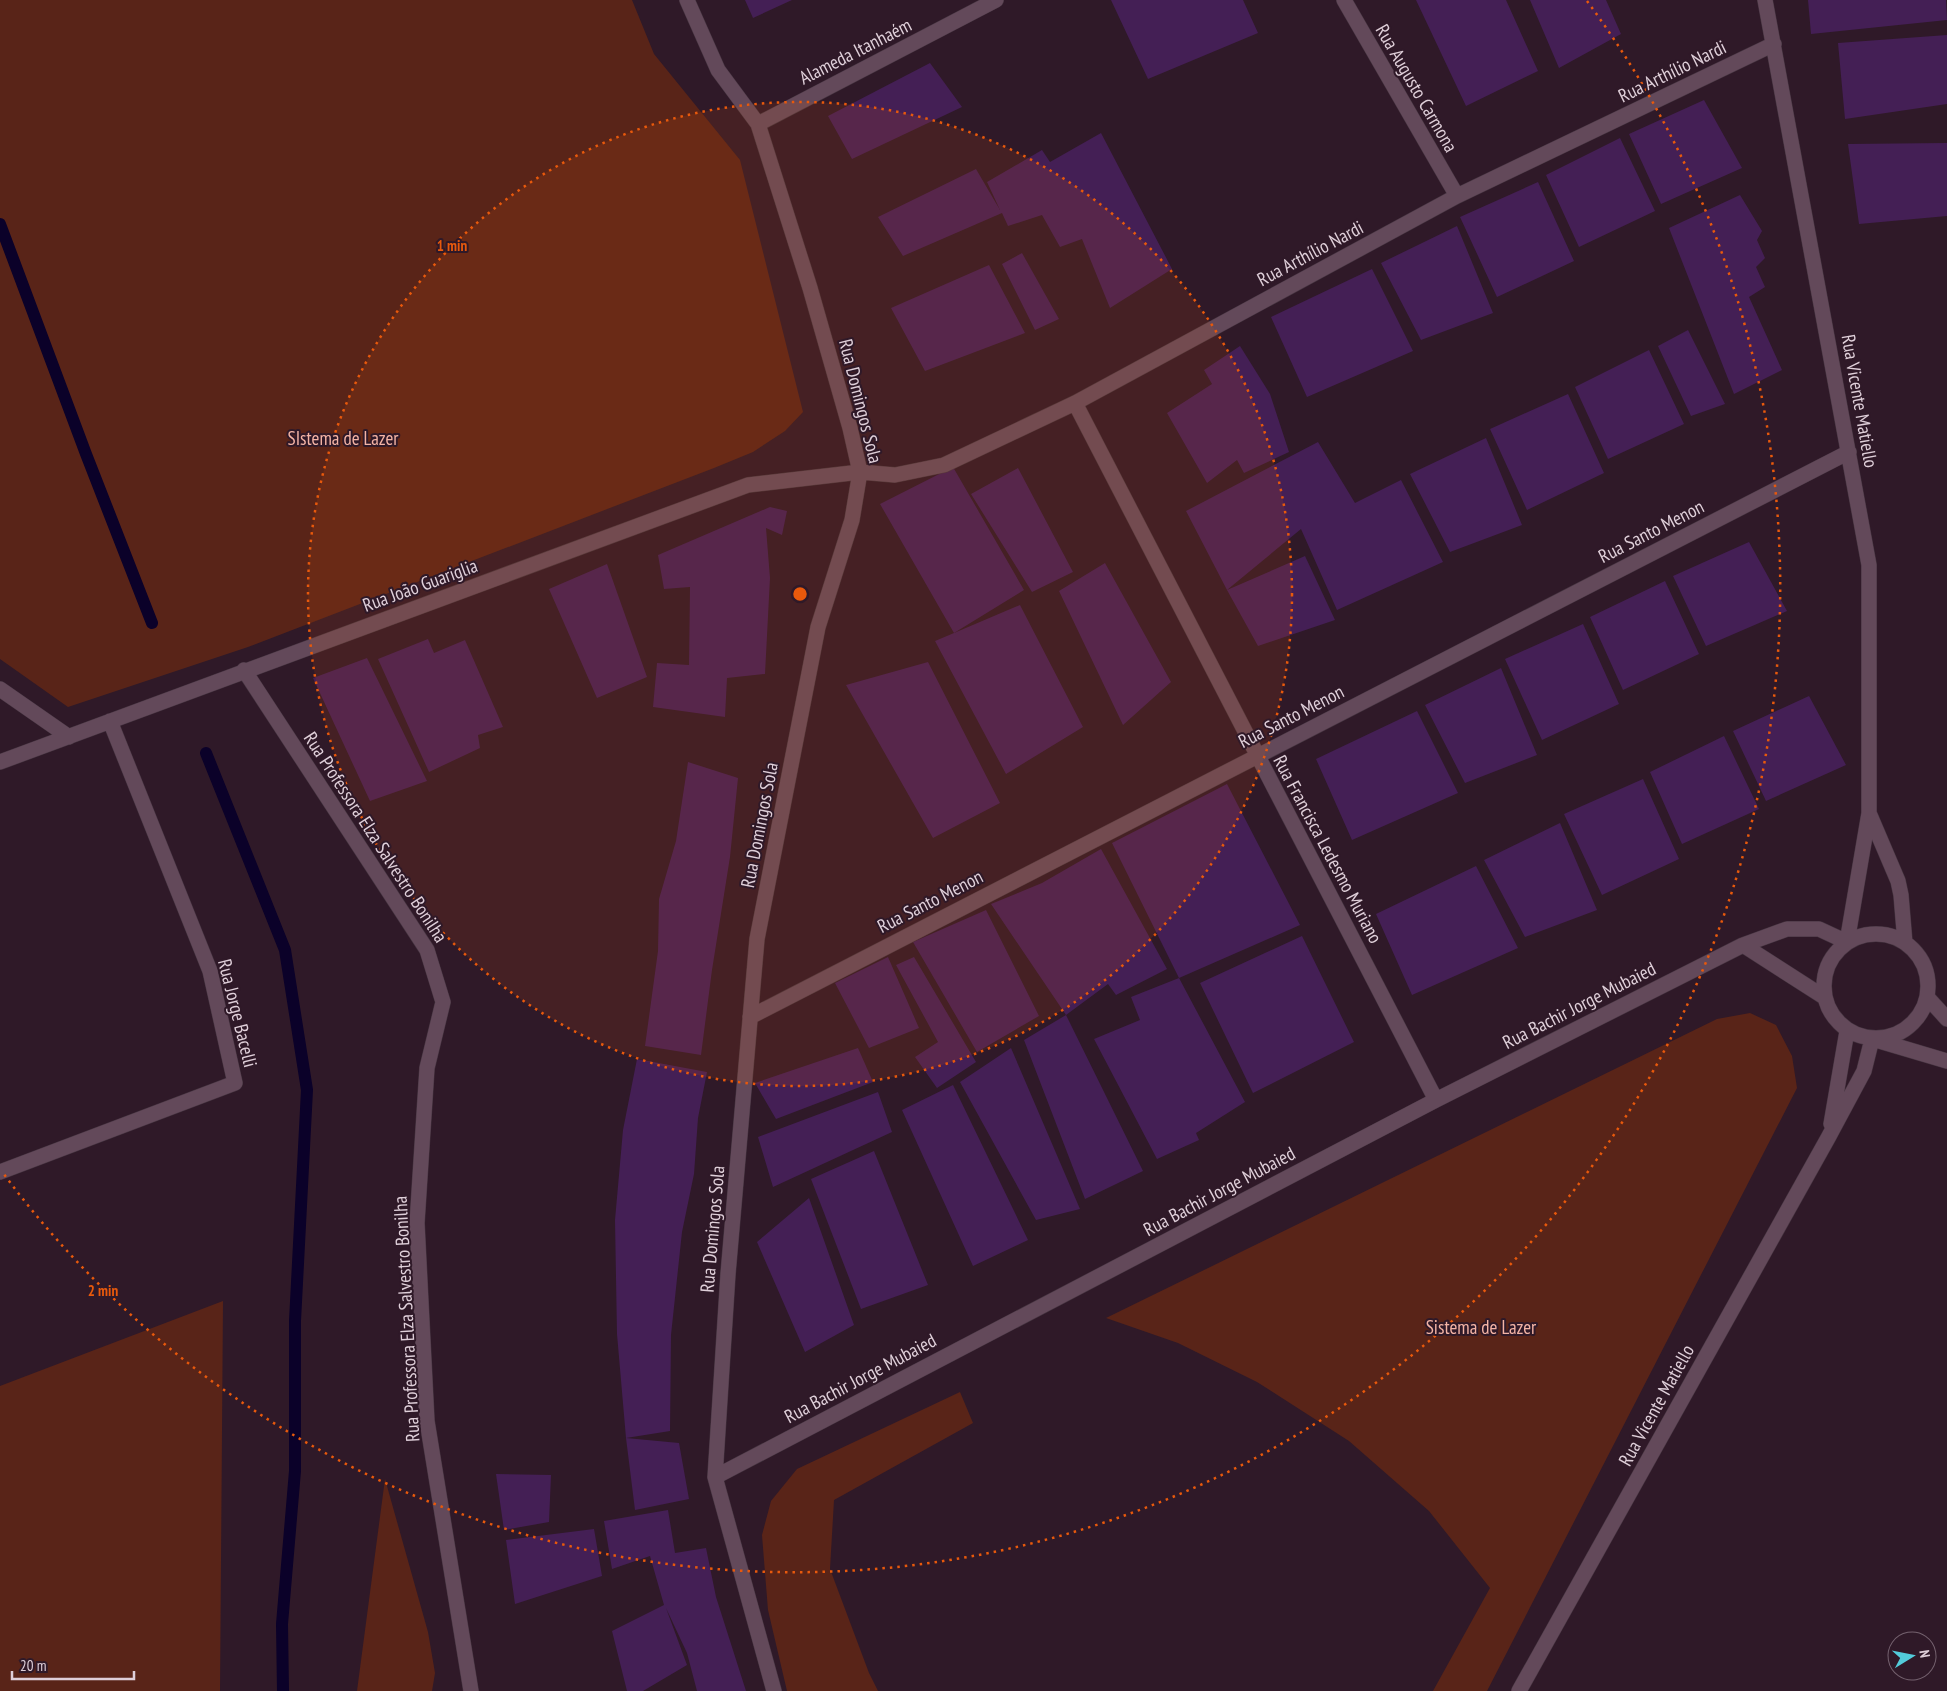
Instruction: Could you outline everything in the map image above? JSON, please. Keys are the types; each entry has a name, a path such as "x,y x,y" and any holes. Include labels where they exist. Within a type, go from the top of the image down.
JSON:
{"street":[{"name":"Rua Domingos Sola","path":"686,0 718,70 758,124 810,288 850,428 860,472 852,520 818,627 757,939 728,1274 715,1476 774,1691"},
{"name":"Alameda Itanhaém","path":"758,124 996,0"},
{"name":"Rua Augusto Carmona","path":"1344,0 1457,196"},
{"name":"Rua Vicente Matiello","path":"1765,0 1869,564 1869,813 1847,942"},
{"name":"Rua Arthílio Nardi","path":"860,472 895,475 944,465 1075,403 1457,196 1774,44"},
{"name":"Rua Francisca Ledesmo Muriano","path":"1075,403 1436,1100"},
{"name":"Rua Santo Menon","path":"750,1016 1849,452"},
{"name":"Rua João Guariglia","path":"0,762 244,670 748,485 860,472"},
{"name":"Rua Professora Elza Salvestro Bonilha","path":"244,670 427,950 442,1002 427,1068 417,1223 427,1421 471,1691"},
{"path":"0,689 69,737"},
{"name":"Rua Jorge Bacelli","path":"0,1172 234,1082 210,971 110,721"},
{"name":"Rua Vicente Matiello","path":"1869,813 1898,880 1905,943"},
{"name":"Rua Bachir Jorge Mubaied","path":"715,1476 1436,1100 1743,945 1787,930 1819,930 1847,942"},
{"path":"1872,1039 1888,1038 1901,1032 1913,1023 1922,1012 1927,997 1928,982 1925,967 1917,954 1905,943 1892,936 1876,934 1861,936 1847,942 1835,952 1827,966 1824,981 1824,997 1829,1010 1836,1022 1847,1031 1859,1037 1947,1061"},
{"path":"1743,945 1824,997"},
{"path":"1927,997 1947,1019"},
{"name":"Rua Vicente Matiello","path":"1828,1138 1847,1031"},
{"name":"Rua Vicente Matiello","path":"1519,1691 1828,1138 1864,1071 1872,1039"}],"green space":[{"name":"SIstema de Lazer","path":"0,0 632,0 654,54 740,160 803,412 785,431 753,452 714,468 248,647 68,707 0,659"},
{"name":"Sistema de Lazer","path":"1750,1013 1776,1025 1792,1056 1797,1088 1487,1691 1433,1691 1490,1588 1429,1511 1349,1441 1257,1382 1178,1343 1106,1318 1717,1019"},
{"path":"223,1301 220,1691 0,1691 0,1386"},
{"path":"960,1392 973,1423 834,1500 830,1569 869,1673 878,1691 787,1691 768,1610 762,1535 771,1501 797,1469"},
{"path":"385,1479 428,1632 435,1673 432,1691 357,1691"}],"building":[{"path":"745,0 792,0 753,18"},
{"path":"1111,0 1243,0 1258,33 1148,79"},
{"path":"1416,0 1506,0 1538,71 1466,106"},
{"path":"1530,0 1606,0 1621,34 1559,68"},
{"path":"1808,0 1946,0 1947,20 1811,34"},
{"path":"1947,35 1947,104 1845,119 1838,43"},
{"path":"930,63 962,107 852,159 828,116"},
{"path":"1704,100 1742,168 1661,204 1629,134"},
{"path":"1101,133 1172,269 1110,308 1082,239 1060,247 1042,215 1008,226 1002,213 903,256 878,217 976,169 1000,210 987,182 1042,150 1050,162"},
{"path":"1620,138 1655,211 1579,247 1546,175"},
{"path":"1947,143 1947,216 1859,224 1848,144"},
{"path":"1538,182 1574,261 1497,297 1460,217"},
{"path":"1740,195 1762,231 1757,240 1765,258 1756,267 1765,287 1749,297 1782,370 1734,394 1669,228"},
{"path":"1457,226 1493,313 1421,340 1381,263"},
{"path":"1022,253 1059,319 1035,330 1002,264"},
{"path":"989,265 1025,333 925,371 891,308"},
{"path":"1372,269 1413,351 1307,397 1271,317"},
{"path":"1688,330 1725,404 1691,416 1658,346"},
{"path":"1240,346 1270,394 1289,452 1244,473 1237,460 1207,483 1167,413 1212,384 1204,370"},
{"path":"1649,350 1684,424 1608,459 1575,387"},
{"path":"1568,394 1604,473 1527,510 1490,429"},
{"path":"1486,438 1522,525 1450,552 1410,474"},
{"path":"1318,442 1355,503 1401,480 1443,562 1337,610 1301,529 1227,590 1186,511"},
{"path":"953,467 1024,590 954,633 880,504"},
{"path":"1018,468 1073,572 1032,592 971,494"},
{"path":"770,507 787,511 782,535 766,528 770,578 765,674 727,678 725,717 653,707 657,663 689,665 690,587 664,589 658,555"},
{"path":"1749,542 1787,611 1706,646 1673,576"},
{"path":"1305,556 1335,620 1258,646 1227,590"},
{"path":"1105,563 1171,682 1123,725 1059,591"},
{"path":"607,564 647,677 597,698 549,589"},
{"path":"1665,581 1699,654 1623,690 1590,617"},
{"path":"1020,605 1083,727 1006,774 935,641"},
{"path":"1583,624 1619,704 1542,740 1505,659"},
{"path":"428,639 434,653 465,640 503,727 478,735 480,748 429,772 378,659"},
{"path":"367,658 427,781 370,801 313,678"},
{"path":"928,662 1000,803 933,838 846,685"},
{"path":"1501,668 1537,755 1465,783 1425,705"},
{"path":"1809,696 1846,765 1766,801 1733,731"},
{"path":"1417,711 1458,793 1352,840 1316,759"},
{"path":"1724,736 1759,809 1682,844 1650,772"},
{"path":"688,762 738,778 730,857 701,1055 645,1046 658,951 659,899 676,841"},
{"path":"1643,779 1679,859 1602,895 1564,814"},
{"path":"1227,784 1300,925 1179,978 1112,843"},
{"path":"1560,823 1597,910 1525,937 1484,860"},
{"path":"1101,849 1167,969 1116,995 1108,984 1066,1015 991,904 1042,883"},
{"path":"1476,866 1518,948 1412,995 1376,914"},
{"path":"986,910 1039,1016 977,1052 913,942"},
{"path":"1302,936 1354,1042 1253,1093 1200,983"},
{"path":"888,957 919,1028 869,1048 835,983"},
{"path":"914,957 976,1062 937,1088 915,1057 938,1042 896,965"},
{"path":"1179,978 1245,1102 1196,1133 1199,1140 1157,1159 1094,1039 1140,1020 1131,997"},
{"path":"1066,1015 1143,1171 1085,1199 1024,1040"},
{"path":"858,1048 873,1082 776,1119 755,1083"},
{"path":"1011,1048 1080,1209 1036,1220 960,1082"},
{"path":"637,1059 707,1072 698,1118 694,1174 682,1232 671,1335 670,1431 626,1438 617,1334 615,1220 623,1130"},
{"path":"953,1085 1028,1240 973,1266 902,1110"},
{"path":"878,1092 892,1132 773,1187 758,1137"},
{"path":"874,1151 928,1285 861,1309 811,1179"},
{"path":"809,1198 854,1325 805,1352 757,1242"},
{"path":"626,1438 679,1443 689,1499 635,1510"},
{"path":"496,1474 551,1475 549,1522 504,1530"},
{"path":"668,1510 675,1553 706,1548 716,1597 746,1691 697,1691 687,1653 666,1608 687,1665 643,1691 627,1691 612,1631 664,1605 650,1556 612,1569 604,1521"},
{"path":"594,1529 602,1576 515,1604 506,1540"}],"waterway":[{"path":"0,224 86,454 152,623"},
{"path":"206,753 285,950 307,1090 295,1321 295,1471 282,1624 283,1691"}]}
